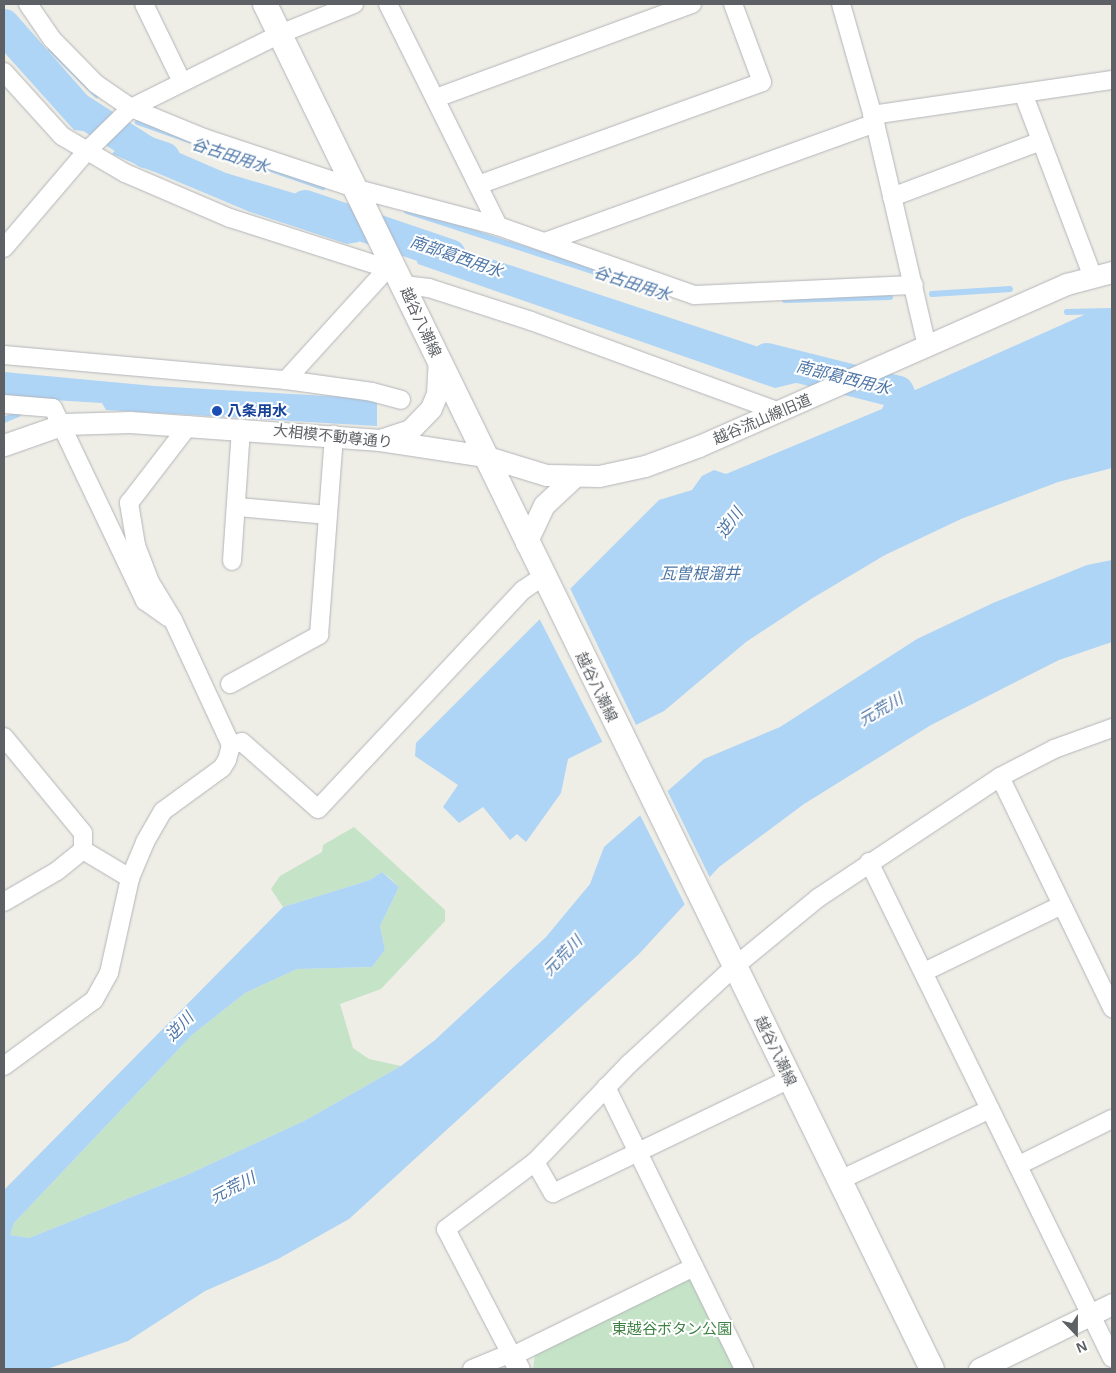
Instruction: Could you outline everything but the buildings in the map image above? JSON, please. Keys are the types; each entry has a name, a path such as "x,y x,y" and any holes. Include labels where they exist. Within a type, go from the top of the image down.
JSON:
{"main road":[{"name":"越谷八潮線","path":"265,4 357,190 545,583 932,1369"}],"street":[{"path":"28,4 52,39 96,84 131,108 204,138 357,190 498,226 694,295 914,285"},
{"path":"144,4 182,80"},
{"path":"4,248 86,152 131,108 182,80 280,34 354,4"},
{"path":"388,4 498,226"},
{"path":"436,98 692,4"},
{"path":"478,186 762,82 733,4"},
{"path":"841,4 874,119 927,346"},
{"path":"4,72 62,136 86,152 230,218 429,288 531,321 780,412"},
{"path":"545,242 874,119 1023,93 1112,80"},
{"path":"1023,93 1041,142 1102,273"},
{"path":"892,197 1041,142"},
{"name":"越谷流山線旧道","path":"484,456 546,475 574,477 644,466 780,412 927,346 1102,273"},
{"path":"286,380 396,275"},
{"path":"4,355 286,380 372,392 401,400"},
{"path":"380,440 410,430 422,420 437,394 439,360"},
{"path":"4,404 53,408 64,424 70,447 145,601 172,620"},
{"name":"大相模不動尊通り","path":"4,445 64,424 130,422 334,435 484,456"},
{"path":"4,1066 94,1000 109,973 130,878 145,842 163,811 222,768 231,745 172,620 150,582 136,544 129,503 189,425"},
{"path":"232,561 238,508 241,428"},
{"path":"230,684 318,635 334,435"},
{"path":"526,543 544,504 574,477"},
{"path":"238,508 328,514"},
{"path":"231,745 242,742 318,809 523,590 545,583"},
{"path":"514,1359 446,1229 535,1162 730,958 870,862 1000,777 1054,750 1112,728"},
{"path":"4,737 83,833 83,850"},
{"path":"1000,777 1112,1008"},
{"path":"83,850 130,878"},
{"path":"4,902 57,871 83,850"},
{"path":"870,862 1112,1358"},
{"path":"924,972 1062,905"},
{"path":"535,1162 553,1193 790,1079"},
{"path":"606,1087 744,1369"},
{"path":"840,1180 990,1109"},
{"path":"1019,1166 1112,1119"},
{"path":"472,1369 514,1359 694,1267"},
{"path":"979,1369 1112,1304"}],"green space":[{"path":"354,827 445,910 445,921 381,989 340,1004 353,1048 369,1059 401,1066 304,1121 189,1174 29,1238 10,1235 14,1223 192,1035 245,993 297,969 372,967 385,950 380,926 399,887 382,872 370,880 283,907 271,889 280,876 322,852 323,845"},
{"name":"東越谷ボタン公園","path":"684,1278 695,1282 738,1369 533,1369 535,1353"}],"water":[{"path":"4,11 77,94 104,111 83,131 74,130 4,52"},
{"path":"131,132 226,173 340,207 359,242 347,244 250,212 112,154"},
{"path":"403,230 801,361 812,372 808,380 775,388 418,264"},
{"name":"瓦曽根溜井","path":"1112,308 1112,468 1058,482 961,519 885,555 811,599 746,642 664,711 568,759 561,793 526,842 517,834 510,840 483,807 459,823 443,807 458,785 415,756 416,743 659,500 692,490 702,476 714,470 726,474 882,409 890,393 902,387 913,391 1086,314"},
{"path":"4,372 154,386 377,399 377,426 106,410 102,403 4,397"},
{"path":"1112,560 1112,642 1059,660 931,725 804,804 719,867 639,954 349,1219 278,1259 205,1291 128,1341 47,1369 4,1369 4,1190 283,907 370,880 382,872 399,887 380,926 385,950 372,967 297,969 245,993 192,1035 14,1223 10,1235 29,1238 189,1174 304,1121 401,1066 435,1040 546,937 590,884 604,847 704,759 780,727 917,639 993,603 1087,565"}],"pier":[{"path":"569,586 637,727 603,743 538,616"},
{"path":"666,788 711,880 686,907 639,813"}],"waterway":[{"name":"南部葛西用水","path":"4,25 77,108 146,152 164,158"},
{"name":"谷古田用水","path":"51,49 97,95"},
{"name":"谷古田用水","path":"138,122 323,187"},
{"name":"南部葛西用水","path":"305,206 450,255"},
{"name":"谷古田用水","path":"407,211 667,295"},
{"name":"谷古田用水","path":"932,294 1010,289"},
{"name":"谷古田用水","path":"785,300 890,297"},
{"name":"谷古田用水","path":"1067,312 1112,311"},
{"name":"南部葛西用水","path":"767,359 898,392 916,429"},
{"path":"4,420 18,414 19,409"}],"place":[{"name":"八条用水","path":"217,411"}],"water label":[{"name":"逆川","path":"730,523"},
{"name":"元荒川","path":"881,710"},
{"name":"元荒川","path":"563,956"},
{"name":"逆川","path":"180,1027"},
{"name":"元荒川","path":"233,1188"}]}
